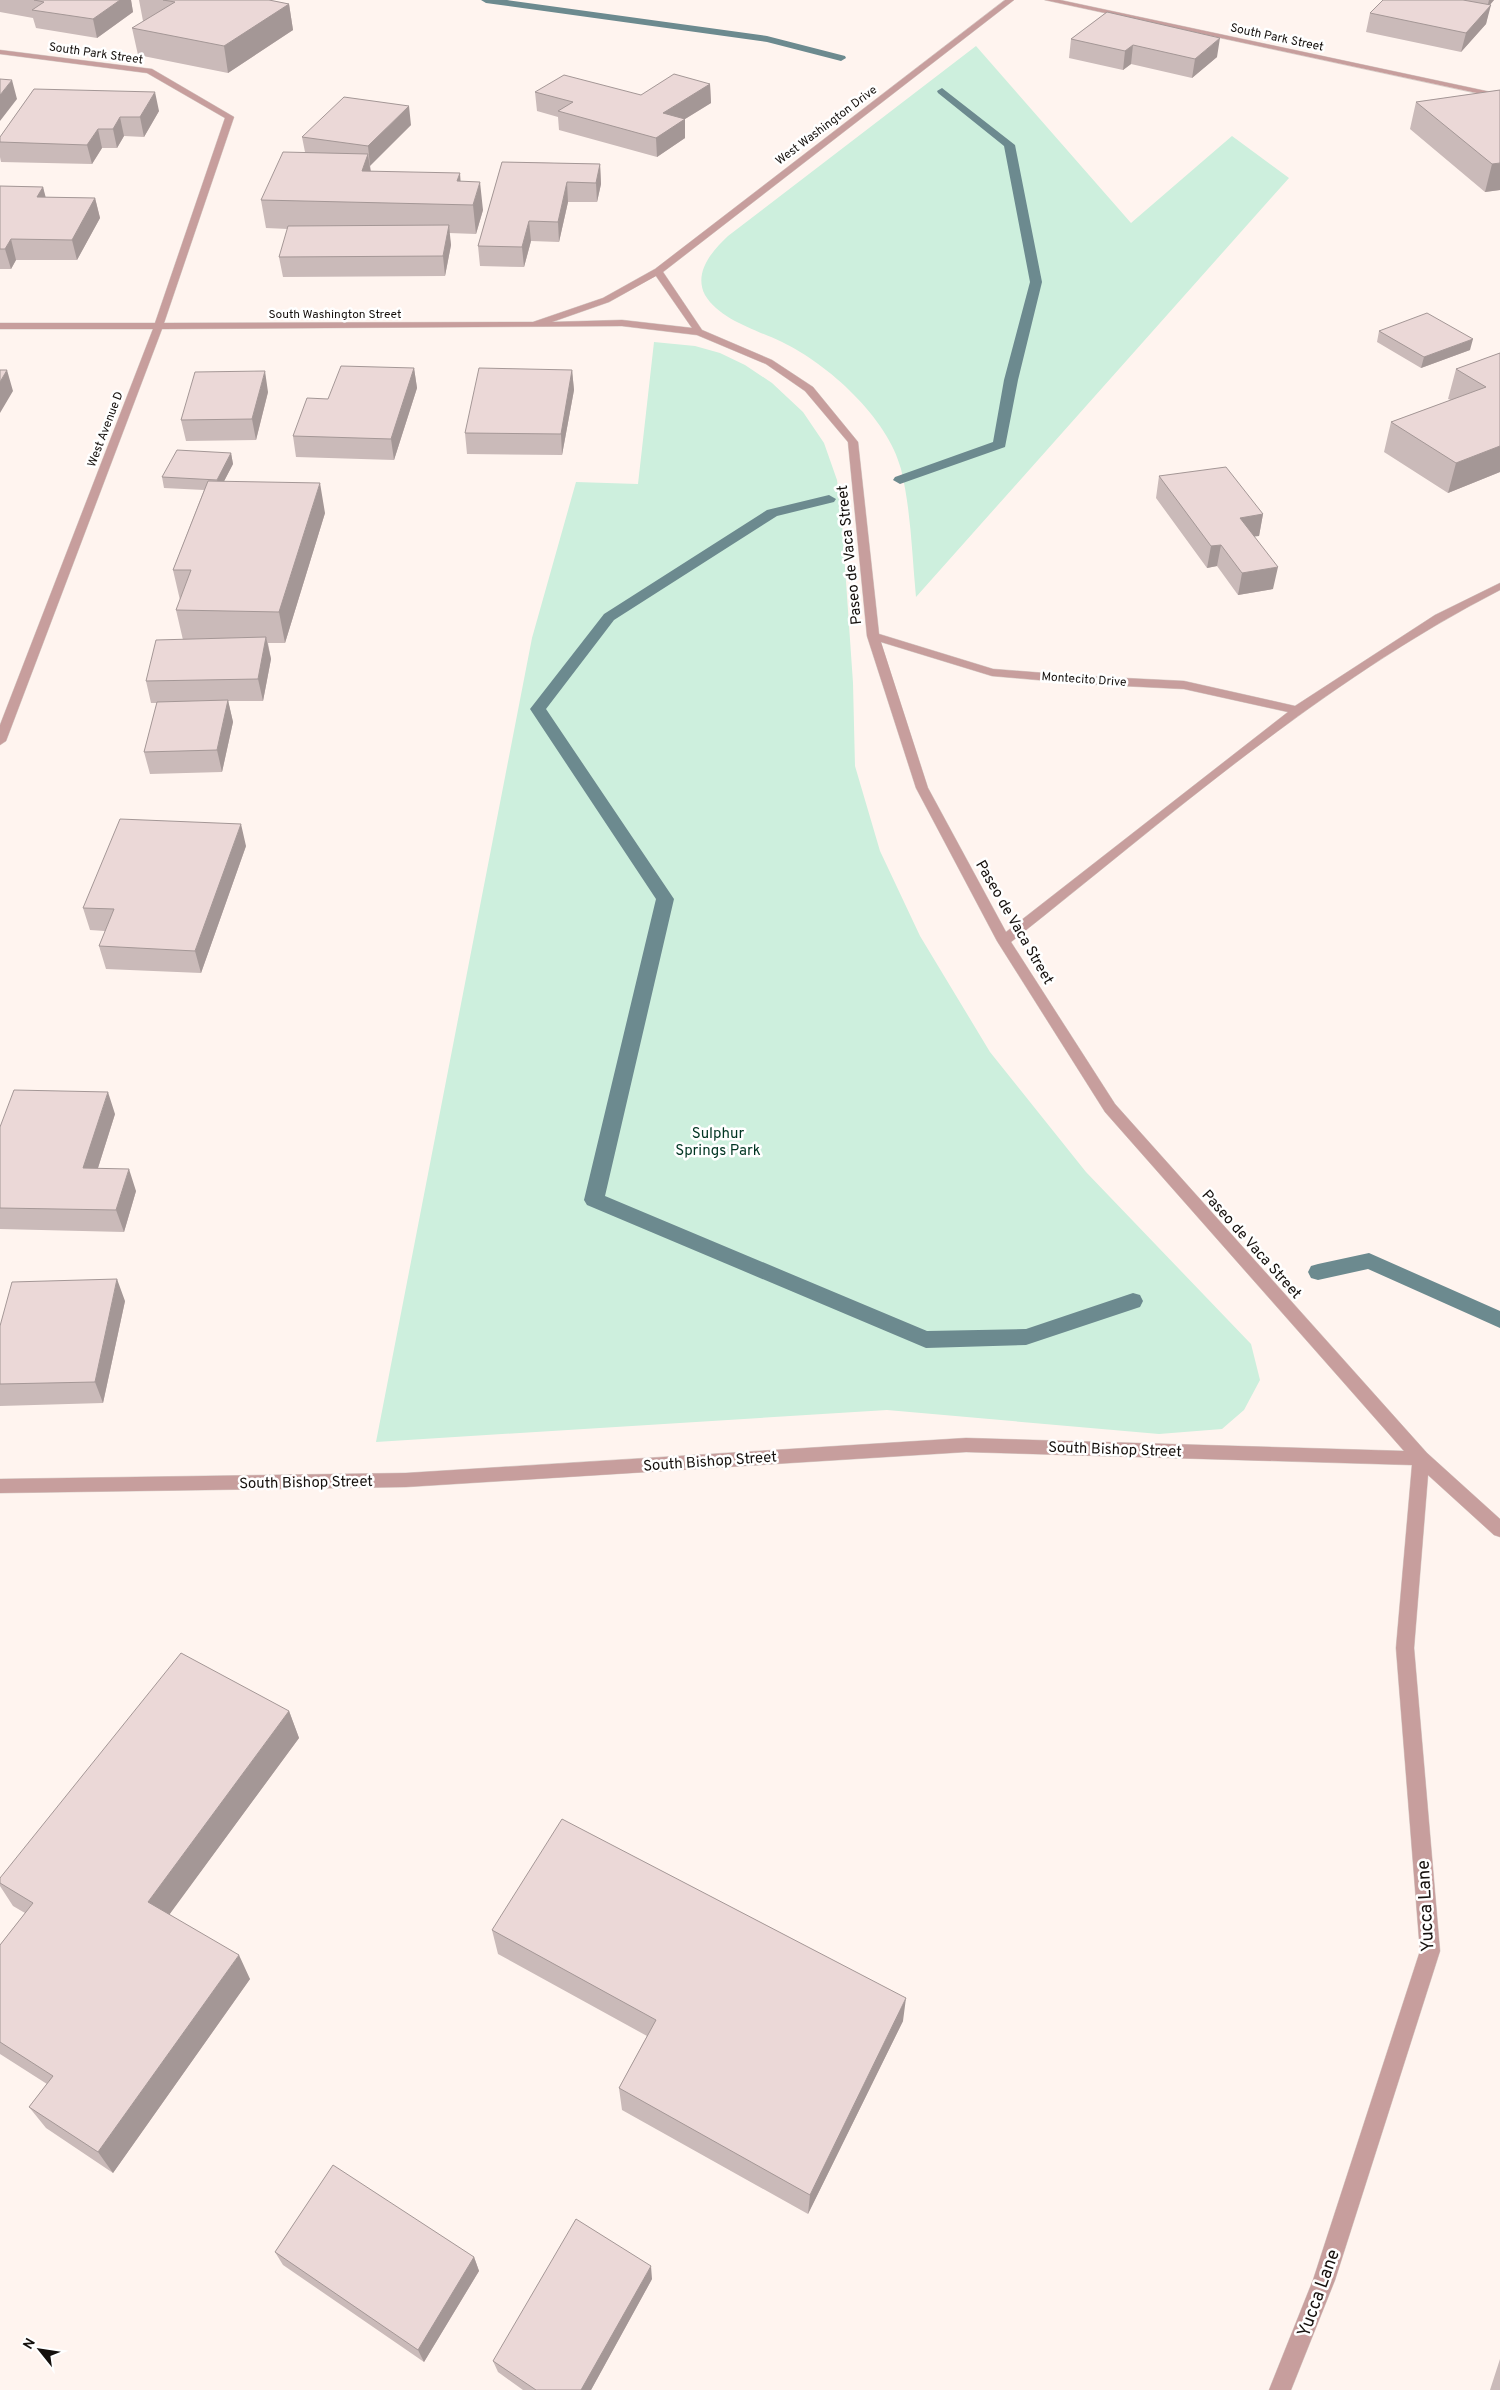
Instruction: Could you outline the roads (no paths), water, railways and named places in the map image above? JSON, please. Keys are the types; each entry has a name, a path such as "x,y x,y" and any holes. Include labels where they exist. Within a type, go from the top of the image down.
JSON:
{"street":[{"name":"West Washington Drive","path":"658,271 1010,0"},
{"name":"South Park Street","path":"1049,0 1500,96"},
{"name":"South Park Street","path":"0,52 149,71 230,117 229,124"},
{"name":"West Avenue D","path":"0,741 158,327 229,124"},
{"name":"South Washington Street","path":"0,326 534,325 606,300 658,271"},
{"path":"658,271 699,332"},
{"name":"Paseo de Vaca Street","path":"534,325 622,323 699,332 769,362 809,389 854,442 873,636 922,788 1004,941 1110,1108 1420,1458 1500,1530"},
{"path":"1004,941 1297,710 1439,617 1500,586"},
{"name":"Montecito Drive","path":"873,636 992,672 1083,680 1184,685 1297,710"},
{"name":"South Bishop Street","path":"0,1486 406,1480 966,1445 1420,1458"},
{"name":"Yucca Lane","path":"1280,2390 1324,2280 1430,1951 1405,1648 1420,1458"}],"waterway":[{"path":"486,0 669,27 767,39 841,58"},
{"path":"900,480 1000,444 1011,380 1036,282 1009,145 942,91"},
{"path":"829,499 772,513 609,617 538,709 665,899 594,1200 926,1340 1026,1337 1133,1301"},
{"path":"1318,1272 1369,1261 1500,1320"}],"park label":[{"name":"Sulphur Springs Park","path":"718,1142"}]}
